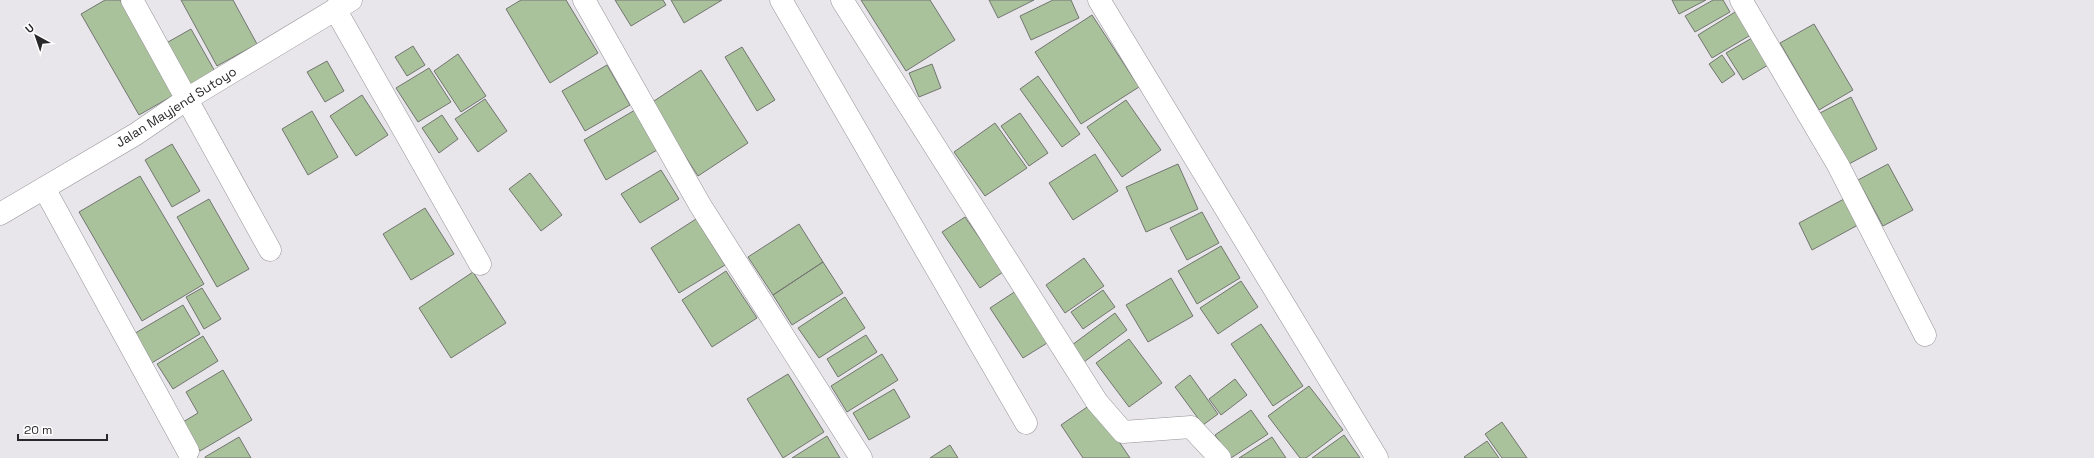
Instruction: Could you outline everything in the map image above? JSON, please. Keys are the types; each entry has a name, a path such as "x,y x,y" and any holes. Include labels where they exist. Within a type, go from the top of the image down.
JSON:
{"street":[{"path":"132,0 270,250"},
{"path":"584,0 700,205 861,458"},
{"path":"781,0 1026,423"},
{"path":"842,0 1097,402 1123,432 1191,426 1220,458"},
{"path":"1099,0 1377,458"},
{"path":"1741,0 1838,165 1925,335"},
{"path":"343,4 480,264"},
{"name":"Jalan Mayjend Sutoyo","path":"0,214 136,134 187,99 343,4"},
{"path":"44,188 188,451"}],"building":[{"path":"105,0 120,0 174,95 139,115 81,14"},
{"path":"181,0 233,0 257,44 217,66"},
{"path":"521,0 566,0 598,53 550,83 506,9"},
{"path":"615,0 663,0 666,5 631,26"},
{"path":"671,0 722,0 684,23"},
{"path":"861,0 930,0 955,40 906,71"},
{"path":"989,0 1034,0 998,18"},
{"path":"1053,0 1071,0 1079,18 1031,40 1020,16"},
{"path":"1672,0 1706,0 1679,14"},
{"path":"1713,0 1723,0 1730,12 1695,32 1685,16"},
{"path":"1740,9 1754,33 1712,58 1698,35"},
{"path":"1092,15 1139,87 1081,124 1035,52"},
{"path":"1814,24 1853,90 1819,110 1780,43"},
{"path":"191,29 217,75 187,92 161,46"},
{"path":"1752,38 1768,65 1743,80 1726,53"},
{"path":"413,46 425,65 407,76 395,57"},
{"path":"742,47 775,100 757,111 725,57"},
{"path":"458,54 486,96 461,112 434,71"},
{"path":"1722,55 1735,74 1722,83 1709,64"},
{"path":"327,61 344,91 325,102 307,72"},
{"path":"932,64 941,88 919,97 909,73"},
{"path":"607,65 630,105 585,131 562,91"},
{"path":"429,68 451,102 418,122 396,88"},
{"path":"701,70 748,143 698,176 651,103"},
{"path":"1038,76 1080,134 1062,147 1020,89"},
{"path":"362,95 388,135 356,156 330,116"},
{"path":"1851,97 1877,149 1847,165 1820,113"},
{"path":"485,99 507,131 478,152 455,119"},
{"path":"1126,100 1161,150 1122,177 1087,127"},
{"path":"635,110 657,150 606,180 584,140"},
{"path":"312,111 338,157 308,175 282,129"},
{"path":"1020,113 1048,153 1029,166 1001,126"},
{"path":"442,115 458,139 439,153 422,128"},
{"path":"995,123 1027,168 985,196 954,152"},
{"path":"172,144 200,191 172,207 145,160"},
{"path":"1095,154 1118,191 1073,220 1049,183"},
{"path":"1178,164 1198,209 1146,232 1126,187"},
{"path":"1888,164 1913,210 1883,226 1858,180"},
{"path":"661,170 679,199 640,223 621,194"},
{"path":"530,173 562,215 541,231 509,189"},
{"path":"140,176 204,284 142,321 79,212"},
{"path":"209,199 249,269 217,287 177,217"},
{"path":"1844,199 1858,225 1812,250 1799,223"},
{"path":"425,208 454,254 411,280 383,234"},
{"path":"1202,212 1219,243 1187,260 1170,228"},
{"path":"965,217 1003,272 980,288 942,232"},
{"path":"696,219 725,265 679,293 651,248"},
{"path":"799,224 823,262 773,295 748,257"},
{"path":"1221,246 1240,278 1197,304 1178,271"},
{"path":"1084,258 1104,286 1065,313 1046,285"},
{"path":"823,262 843,293 792,325 773,295"},
{"path":"726,271 757,318 712,347 682,300"},
{"path":"473,272 506,323 451,358 419,308"},
{"path":"1171,278 1193,316 1148,342 1126,305"},
{"path":"1241,281 1258,307 1218,334 1200,308"},
{"path":"202,288 221,319 204,329 186,297"},
{"path":"1019,289 1052,340 1023,358 990,308"},
{"path":"1103,290 1115,307 1083,329 1071,312"},
{"path":"845,297 865,328 819,358 798,328"},
{"path":"183,305 200,334 150,364 132,335"},
{"path":"1115,313 1127,330 1084,362 1072,345"},
{"path":"1261,324 1303,386 1273,406 1231,344"},
{"path":"866,335 877,352 838,377 827,359"},
{"path":"203,336 218,361 173,389 157,364"},
{"path":"1129,339 1162,383 1129,407 1096,363"},
{"path":"882,354 898,380 847,412 831,386"},
{"path":"223,370 252,420 200,451 183,422 198,413 186,392"},
{"path":"788,374 824,432 783,458 747,399"},
{"path":"1190,375 1218,414 1203,425 1175,387"},
{"path":"1235,379 1247,395 1221,415 1209,399"},
{"path":"1309,386 1343,430 1306,458 1300,458 1268,416"},
{"path":"894,389 910,417 869,440 853,413"},
{"path":"1093,403 1130,458 1083,458 1061,425"},
{"path":"1251,410 1268,434 1231,458 1215,435"},
{"path":"1502,422 1527,458 1502,458 1485,434"},
{"path":"1344,435 1360,458 1312,458"},
{"path":"827,436 840,458 792,458"},
{"path":"239,437 251,458 205,458 205,457"},
{"path":"1272,437 1286,458 1239,458"},
{"path":"1487,441 1499,458 1464,457"},
{"path":"950,445 958,458 930,458"}]}
